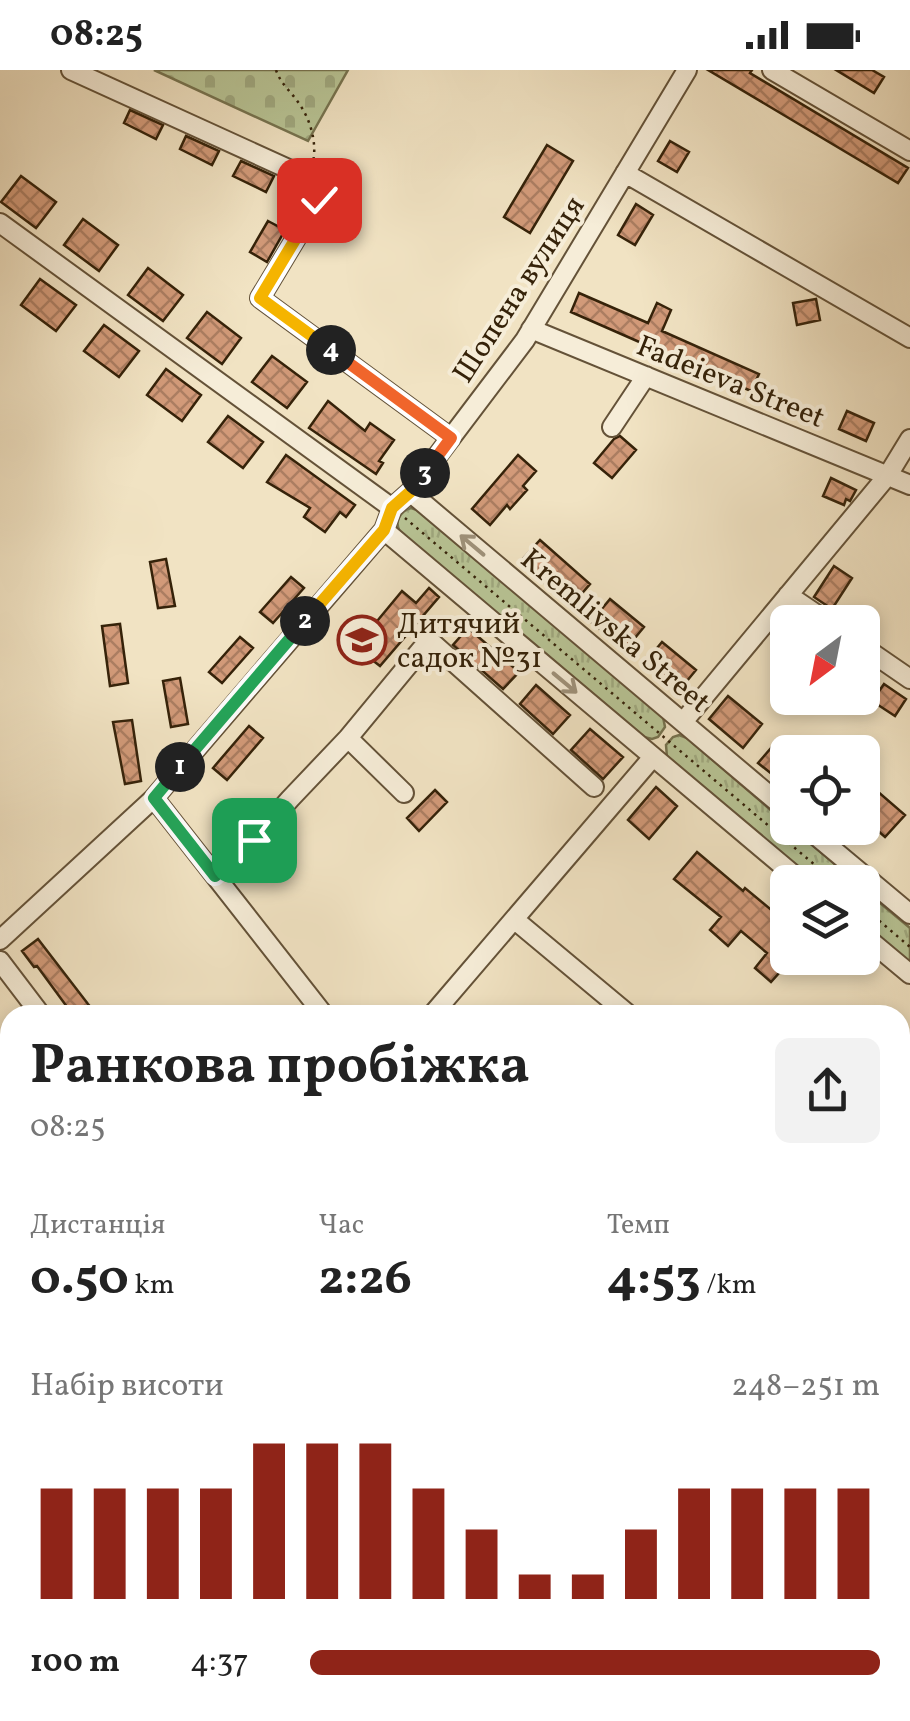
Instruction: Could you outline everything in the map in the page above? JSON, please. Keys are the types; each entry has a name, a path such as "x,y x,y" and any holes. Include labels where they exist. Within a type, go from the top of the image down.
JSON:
{"street":[{"path":"71,70 317,182 322,191 319,200 260,298 451,438"},
{"name":"Шопена вулиця","path":"384,530 392,508 410,492 531,329 687,70"},
{"path":"772,70 910,150"},
{"path":"625,173 910,338"},
{"path":"0,223 392,508"},
{"name":"Fadeieva Street","path":"531,329 910,484"},
{"path":"612,427 646,376"},
{"path":"682,722 888,475 910,439"},
{"name":"Kremlivska Street","path":"410,492 770,796"},
{"path":"0,940 154,798 384,530 782,865"},
{"path":"788,595 803,605"},
{"path":"215,876 254,840 348,738 429,640 594,787"},
{"path":"880,658 910,679"},
{"path":"348,738 404,793"},
{"path":"441,1005 653,757"},
{"path":"154,798 316,1005"},
{"path":"828,845 910,914"},
{"path":"515,920 617,1005"},
{"path":"880,949 910,974"},
{"path":"0,961 33,1005"}],"path":[{"path":"276,70 280,83 300,105 312,133 315,151 310,179"},
{"path":"392,508 814,865"},
{"path":"880,921 910,946"}],"green space":[{"path":"154,70 348,70 308,141"},
{"path":"411,508 663,717 665,727 658,737 644,737 400,532 399,517"},
{"path":"673,737 687,738 770,809 770,845 812,845 836,865 793,865 667,757 666,745"},
{"path":"880,903 910,928 910,966 880,940"}],"building":[{"path":"708,70 752,70 750,73 908,168 898,183"},
{"path":"836,70 872,70 884,77 874,93"},
{"path":"130,110 163,125 156,139 124,123"},
{"path":"186,136 219,151 212,165 180,149"},
{"path":"670,141 689,152 677,172 658,161"},
{"path":"547,145 573,161 530,233 504,217"},
{"path":"241,161 274,176 266,192 233,176"},
{"path":"21,176 56,202 36,228 1,202"},
{"path":"636,204 653,215 635,245 618,235"},
{"path":"83,219 118,245 99,271 64,245"},
{"path":"268,221 285,230 267,262 250,252"},
{"path":"148,268 183,295 163,321 128,295"},
{"path":"40,279 76,305 56,331 21,305"},
{"path":"579,293 648,323 657,303 671,310 662,331 759,374 751,391 571,312"},
{"path":"816,299 820,320 797,325 793,303"},
{"path":"207,312 241,338 222,364 187,338"},
{"path":"104,325 139,351 119,377 84,351"},
{"path":"272,356 307,382 287,408 252,382"},
{"path":"166,369 201,395 182,421 147,395"},
{"path":"328,401 365,431 370,423 394,440 379,461 383,463 376,474 309,428"},
{"path":"847,411 874,423 866,441 839,429"},
{"path":"228,416 263,442 243,468 208,442"},
{"path":"620,436 636,450 612,478 594,463"},
{"path":"286,455 355,505 346,517 340,512 325,532 304,517 310,508 267,482"},
{"path":"518,455 536,471 523,486 527,490 490,525 472,509"},
{"path":"831,478 856,490 844,505 823,496"},
{"path":"540,540 590,584 571,606 520,562"},
{"path":"166,559 175,606 158,608 150,562"},
{"path":"834,566 852,578 835,605 826,605 814,597"},
{"path":"291,577 304,588 273,623 260,612"},
{"path":"429,588 439,597 380,666 371,659 383,644 368,632 402,591 416,603"},
{"path":"610,599 644,627 625,650 591,622"},
{"path":"120,624 128,683 110,686 102,626"},
{"path":"468,628 519,672 503,689 453,645"},
{"path":"240,637 253,648 222,683 209,672"},
{"path":"662,642 696,670 677,693 643,665"},
{"path":"180,678 188,724 171,727 163,681"},
{"path":"884,684 906,699 895,716 880,706"},
{"path":"536,685 570,715 553,734 520,704"},
{"path":"728,696 762,724 743,748 709,719"},
{"path":"132,720 141,781 125,784 113,722"},
{"path":"249,726 263,738 227,780 213,768"},
{"path":"590,729 623,757 603,779 571,750"},
{"path":"770,749 770,773 758,763"},
{"path":"656,787 677,806 649,839 628,820"},
{"path":"435,790 447,802 419,831 407,818"},
{"path":"880,793 905,815 885,837 880,833"},
{"path":"697,852 770,909 770,975 777,975 771,982 755,968 767,953 741,931 728,946 710,930 721,917 674,879"},
{"path":"38,939 89,1005 66,1005 22,951"}],"place":[{"name":"Дитячий садок №31","path":"362,640"}],"route":[{"path":"254,840 215,876 154,798 384,530 392,508 410,492 451,438 260,298 319,200"}]}
